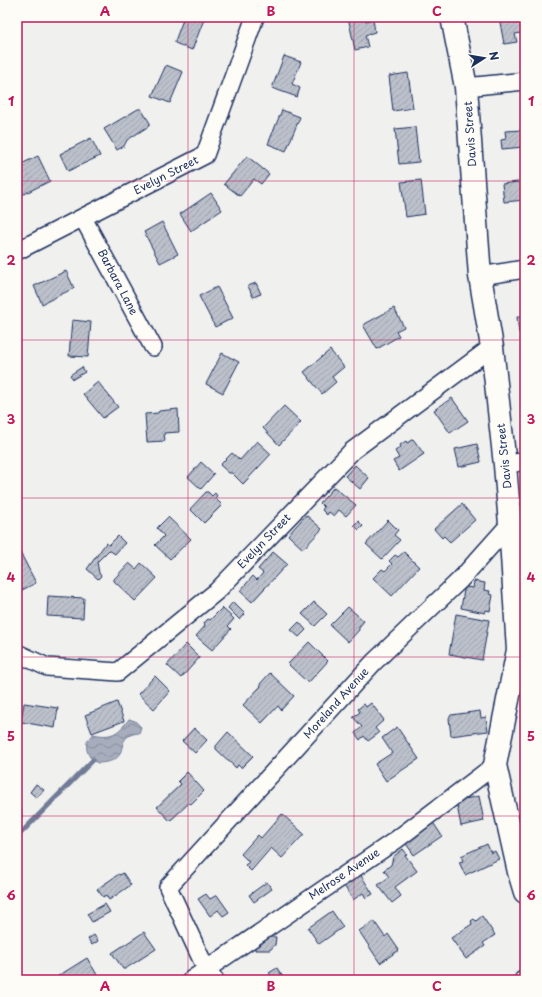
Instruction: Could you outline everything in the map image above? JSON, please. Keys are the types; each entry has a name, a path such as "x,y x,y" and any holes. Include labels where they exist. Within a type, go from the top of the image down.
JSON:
{"main road":[{"name":"Davis Street","path":"452,17 466,87 480,276 492,347 515,463 510,524 522,650 495,765 518,872 525,892"}],"street":[{"name":"Evelyn Street","path":"17,251 205,155 255,17"},
{"path":"466,87 525,81"},
{"name":"Barbara Lane","path":"84,218 153,346"},
{"path":"480,276 525,269"},
{"name":"Evelyn Street","path":"17,653 47,667 118,672 217,591 352,451 492,347"},
{"name":"Moreland Avenue","path":"211,974 168,887 374,662 460,580 510,524"},
{"name":"Melrose Avenue","path":"191,980 211,974 396,840 495,765"}],"water":[{"path":"129,719 135,721 141,727 139,733 132,734 127,737 124,741 120,754 112,761 101,763 95,762 88,754 87,741 93,734 114,734"}],"building":[{"path":"184,17 205,17 192,50 175,43"},
{"path":"348,17 364,17 365,21 373,19 375,32 365,35 368,47 355,50"},
{"path":"499,17 525,17 525,38 522,38 521,33 515,34 517,42 504,44"},
{"path":"284,56 301,62 292,84 300,88 297,97 272,88"},
{"path":"166,65 183,72 170,103 152,96"},
{"path":"408,73 413,108 393,111 389,76"},
{"path":"138,109 141,109 150,123 149,126 127,140 124,146 117,150 104,129"},
{"path":"282,110 300,117 286,151 268,144"},
{"path":"415,127 419,162 399,164 395,129"},
{"path":"523,130 524,147 502,149 501,140 506,139 505,131"},
{"path":"91,138 100,156 68,171 60,154"},
{"path":"38,156 50,181 18,197 17,166"},
{"path":"247,156 269,174 261,184 254,179 240,196 224,184"},
{"path":"421,180 425,214 406,217 401,182"},
{"path":"525,181 525,200 504,202 502,184"},
{"path":"211,193 222,210 191,231 180,214"},
{"path":"162,222 178,254 160,263 144,232"},
{"path":"66,271 74,288 42,304 34,286"},
{"path":"256,283 261,294 253,297 248,286"},
{"path":"217,287 233,318 215,327 199,296"},
{"path":"394,308 404,327 396,331 399,336 377,349 363,325"},
{"path":"517,317 525,317 525,340 521,341 521,333 519,333"},
{"path":"72,320 91,322 88,357 69,356"},
{"path":"330,350 344,367 332,377 336,382 322,394 304,372"},
{"path":"222,353 239,362 223,393 206,384"},
{"path":"82,367 85,372 73,379 70,375"},
{"path":"98,382 118,407 103,418 83,394"},
{"path":"452,398 468,421 450,433 434,410"},
{"path":"284,406 301,422 279,445 263,428"},
{"path":"178,409 179,432 164,433 165,441 147,442 145,414"},
{"path":"413,439 424,454 399,471 393,461 399,458 395,451 406,441 407,443"},
{"path":"257,441 271,454 243,484 232,473 229,473 220,465 232,453 240,460"},
{"path":"477,444 481,462 459,467 455,449"},
{"path":"201,462 214,474 201,489 188,477"},
{"path":"355,465 369,478 360,489 345,476"},
{"path":"334,487 356,505 346,516 339,510 334,516 329,512 327,515 322,510 324,507 320,503"},
{"path":"206,492 212,496 215,493 217,496 215,498 222,505 204,523 190,509"},
{"path":"462,504 475,520 450,542 444,536 442,538 434,529"},
{"path":"306,515 322,529 303,549 288,535"},
{"path":"168,517 191,539 170,559 155,545 164,536 157,528"},
{"path":"388,520 398,530 394,535 400,540 382,559 366,544"},
{"path":"358,521 363,526 359,530 354,525"},
{"path":"118,536 125,543 115,554 109,550 97,562 101,576 98,579 87,569 106,543 109,545"},
{"path":"20,552 36,583 18,592 17,554"},
{"path":"273,552 287,564 252,602 240,591 253,576 257,580 263,573 258,569"},
{"path":"404,552 419,567 392,596 373,578 382,569 385,571 392,564 389,561 395,555 398,557"},
{"path":"129,563 136,569 141,563 157,578 135,601 114,581 114,579"},
{"path":"474,581 485,583 484,590 490,591 489,594 493,595 490,611 486,610 485,613 461,608 464,590 466,587 473,588"},
{"path":"48,596 84,598 83,618 47,616"},
{"path":"233,602 245,614 240,620 228,608"},
{"path":"314,602 327,614 315,626 302,614"},
{"path":"348,607 364,621 359,627 359,630 348,642 330,625"},
{"path":"222,608 234,619 228,626 231,629 212,650 196,636 205,626 204,623 208,619 210,620"},
{"path":"456,614 489,620 482,660 449,654"},
{"path":"299,622 306,630 299,637 291,630"},
{"path":"309,642 328,661 308,683 288,664"},
{"path":"186,644 199,658 181,678 167,665"},
{"path":"270,673 294,696 281,710 278,706 262,723 243,705 261,686 260,684"},
{"path":"155,676 170,691 154,709 138,694"},
{"path":"117,702 124,721 92,733 85,715"},
{"path":"24,703 58,708 55,728 21,722"},
{"path":"371,703 384,720 375,728 379,733 368,741 364,736 360,740 355,733 362,727 353,717 360,712 358,709 364,704 366,707"},
{"path":"480,711 481,718 486,717 488,731 451,736 449,718 451,715"},
{"path":"397,727 419,759 386,781 375,764 392,753 382,738"},
{"path":"194,728 207,740 195,753 182,741"},
{"path":"228,732 253,756 241,768 238,765 236,768 216,749 216,746"},
{"path":"187,772 204,791 170,821 157,807 181,784 178,781"},
{"path":"36,784 44,790 37,798 30,792"},
{"path":"479,796 484,821 461,826 456,801"},
{"path":"17,809 21,809 22,817 17,817"},
{"path":"282,814 304,834 282,858 271,848 251,871 245,865 249,862 241,854 258,835 261,838"},
{"path":"430,818 442,836 414,855 402,838"},
{"path":"487,844 491,853 495,851 499,859 465,875 459,862 463,861 461,856"},
{"path":"403,849 407,854 405,855 417,871 395,887 401,896 392,903 378,885 389,877 384,870 391,865 393,857"},
{"path":"123,873 131,885 109,900 106,895 103,897 97,889 119,874 120,875"},
{"path":"360,874 373,894 366,898 363,893 353,900 343,884"},
{"path":"267,882 272,889 254,902 249,895"},
{"path":"206,894 210,899 217,895 229,912 223,916 218,910 210,916 198,899"},
{"path":"105,904 110,912 92,922 87,914"},
{"path":"332,911 343,927 319,944 308,928"},
{"path":"482,916 495,935 483,943 485,946 466,959 451,938 472,924 471,921 474,919 476,921"},
{"path":"374,921 385,937 388,934 399,950 380,963 359,931"},
{"path":"144,932 156,949 123,969 112,953"},
{"path":"94,935 98,941 92,945 88,939"},
{"path":"255,937 276,937 275,945 270,950 255,950"},
{"path":"87,958 99,978 95,980 56,980 55,978"},
{"path":"277,968 285,980 264,980 271,975 269,973"}],"waterway":[{"path":"17,837 93,760"}]}
